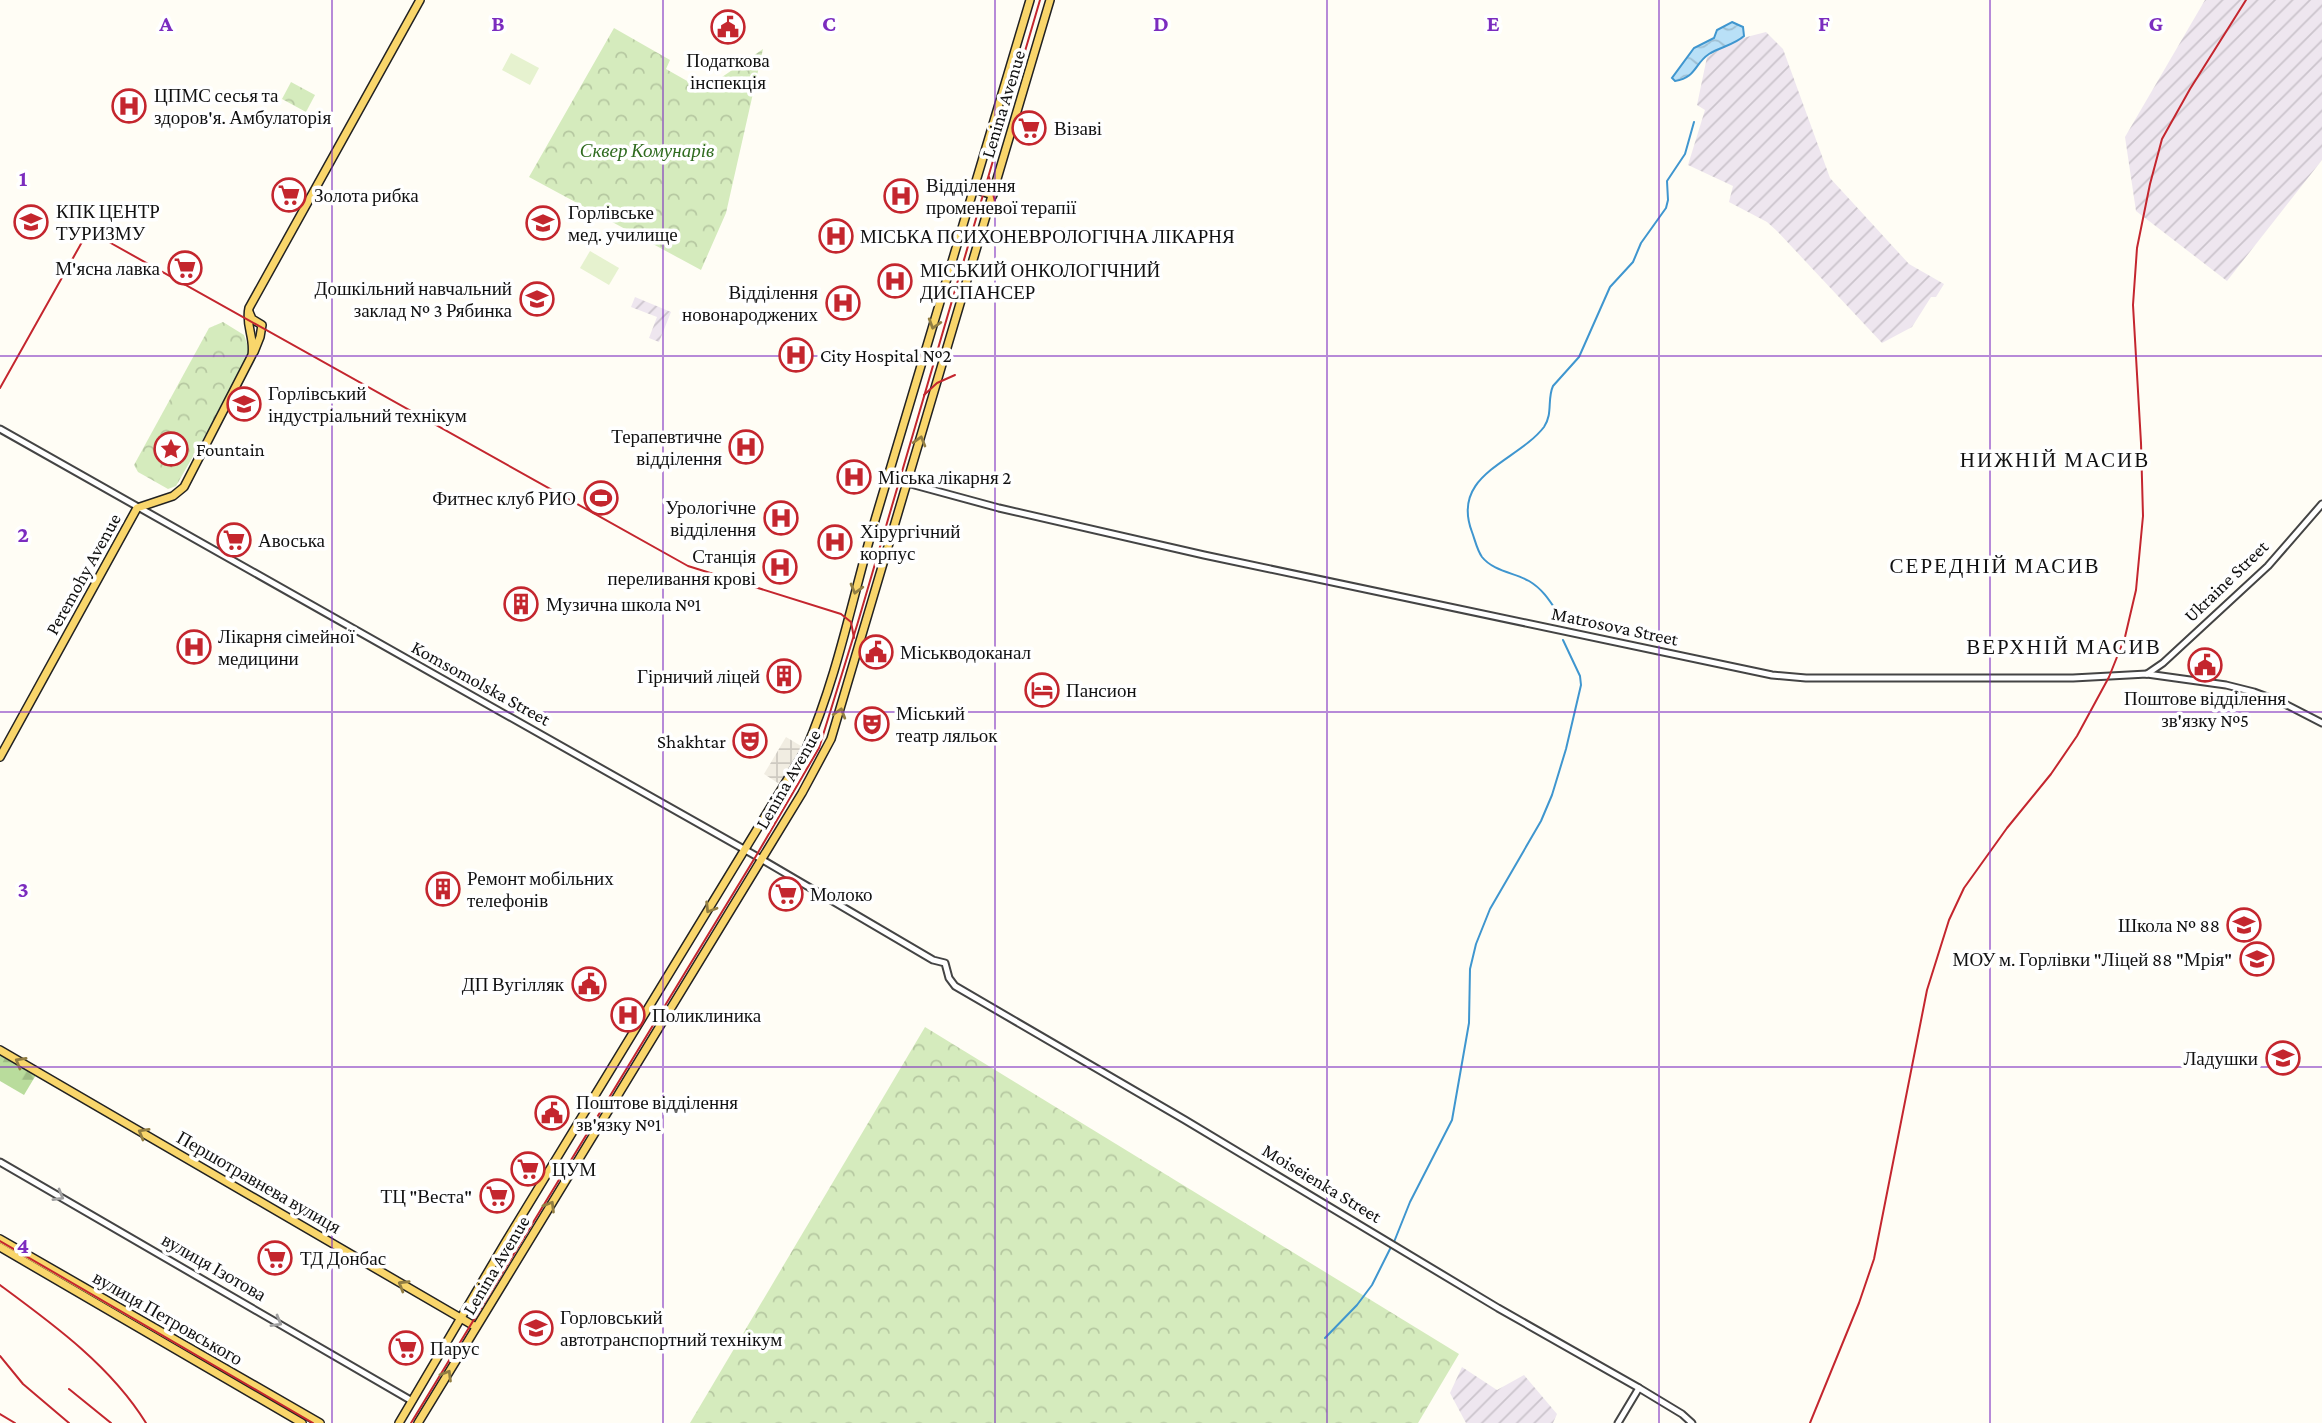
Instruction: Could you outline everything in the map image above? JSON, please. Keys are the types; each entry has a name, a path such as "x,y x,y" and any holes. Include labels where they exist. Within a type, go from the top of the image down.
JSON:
{"main road":[{"path":"252,355 253,343 247,319 249,308 420,0"},
{"name":"Lenina Avenue","path":"399,1423 505,1243 806,749 816,724 1030,0"},
{"name":"Lenina Avenue","path":"418,1423 806,786 831,739 1050,0"},
{"path":"974,189 993,195"},
{"name":"Peremohy Avenue","path":"0,757 137,508 173,496 184,487 260,337 262,325 252,319 249,308"},
{"name":"Першотравнева вулиця","path":"0,1050 477,1327"},
{"name":"вулиця Петровського","path":"0,1239 320,1423"},
{"name":"вулиця Петровського","path":"0,1247 302,1423"}],"street":[{"name":"Komsomolska Street","path":"0,429 761,858 888,934 938,962 945,963 952,983 978,1000 1389,1242"},
{"name":"Matrosova Street","path":"907,483 999,508 1171,547 1772,675 1806,678 2073,678 2147,674 2226,685 2254,692 2281,702 2322,723"},
{"name":"Ukraine Street","path":"2147,674 2163,663 2267,566 2322,504"},
{"name":"вулиця Ізотова","path":"0,1162 412,1401"},
{"name":"Moiseienka Street","path":"1389,1242 1639,1388 1692,1423"},
{"path":"1618,1423 1639,1388"}],"shaded area":[{"path":"2205,0 2322,0 2322,160 2227,281 2136,211 2125,137"},
{"path":"1766,32 1783,49 1830,178 1909,264 1944,284 1936,297 1931,297 1912,327 1882,343 1777,231 1767,222 1729,202 1733,186 1688,165 1705,110 1697,105 1707,57 1735,40"},
{"path":"635,297 671,312 659,342 649,338 657,317 631,307"},
{"path":"786,737 806,749 784,787 764,774"},
{"path":"1462,1367 1497,1390 1524,1375 1557,1414 1553,1423 1466,1423 1450,1393"}],"green space":[{"name":"Сквер Комунарів","path":"614,28 670,60 666,69 703,90 763,49 726,213 701,270 529,177"},
{"path":"511,53 539,68 530,85 502,70"},
{"path":"291,82 315,95 306,112 282,99"},
{"path":"590,251 619,268 609,285 580,268"},
{"path":"223,322 244,335 250,352 176,486 168,489 138,472 134,465 209,328"},
{"path":"925,1027 1459,1354 1418,1423 690,1423"},
{"path":"0,1055 36,1075 24,1095 0,1081"}],"water":[{"path":"1732,22 1743,27 1744,36 1709,54 1682,79 1675,81 1672,78 1694,48 1714,38 1717,30"}],"waterway":[{"path":"1564,622 1535,585 1492,566 1482,557 1472,532 1468,512 1470,496 1490,471 1532,439 1547,422 1553,386 1579,357 1610,287 1633,262 1641,243 1666,208 1667,181 1685,154 1694,122"},
{"path":"1394,1242 1410,1202 1452,1120 1469,1023 1470,969 1476,944 1490,909 1541,821 1566,749 1581,685 1580,676 1563,640"},
{"path":"1325,1338 1372,1285 1391,1247"}],"tram line":[{"path":"411,1423 819,748 1040,0"},
{"path":"989,177 996,206"},
{"path":"0,388 82,242 92,236 100,237 688,566 841,614 851,622 854,638"},
{"path":"924,395 937,383 955,375"},
{"path":"0,1241 313,1423"}],"railway":[{"path":"1810,1423 1874,1259 1927,990 1949,920 1964,888 2077,736 2109,677 2125,637 2136,590 2143,516 2133,305 2137,248 2162,139 2246,0"},
{"path":"0,1285 80,1347 116,1383 146,1423"},
{"path":"0,1356 23,1384 69,1423"},
{"path":"69,1389 111,1423"},
{"path":"0,1414 15,1423"}],"place":[{"name":"Податкова інспекція","path":"728,27"},
{"name":"ЦПМС сесья та здоров'я. Амбулаторія","path":"129,106"},
{"name":"Візаві","path":"1029,128"},
{"name":"Золота рибка","path":"289,195"},
{"name":"Відділення променевої терапії","path":"901,196"},
{"name":"КПК ЦЕНТР ТУРИЗМУ","path":"31,222"},
{"name":"Горлівське мед. училище","path":"543,223"},
{"name":"МІСЬКА ПСИХОНЕВРОЛОГІЧНА ЛІКАРНЯ","path":"836,236"},
{"name":"М'ясна лавка","path":"185,268"},
{"name":"МІСЬКИЙ ОНКОЛОГІЧНИЙ ДИСПАНСЕР","path":"895,281"},
{"name":"Дошкільний навчальний заклад № 3 Рябинка","path":"537,299"},
{"name":"Відділення новонароджених","path":"843,303"},
{"name":"City Hospital №2","path":"796,355"},
{"name":"Горлівський індустріальний технікум","path":"244,404"},
{"name":"Терапевтичне відділення","path":"746,447"},
{"name":"Fountain","path":"171,449"},
{"name":"Міська лікарня 2","path":"854,477"},
{"name":"Фитнес клуб РИО","path":"601,498"},
{"name":"Урологічне відділення","path":"781,518"},
{"name":"Авоська","path":"234,540"},
{"name":"Хірургічний корпус","path":"835,542"},
{"name":"Станція переливання крові","path":"780,567"},
{"name":"Музична школа №1","path":"521,604"},
{"name":"Лікарня сімейної медицини","path":"194,647"},
{"name":"Міськводоканал","path":"876,652"},
{"name":"Поштове відділення зв'язку №5","path":"2205,665"},
{"name":"Гірничий ліцей","path":"784,676"},
{"name":"Пансион","path":"1042,690"},
{"name":"Міський театр ляльок","path":"872,724"},
{"name":"Shakhtar","path":"750,741"},
{"name":"Ремонт мобільних телефонів","path":"443,889"},
{"name":"Молоко","path":"786,894"},
{"name":"Школа № 88","path":"2244,925"},
{"name":"МОУ м. Горлівки \"Ліцей 88 \"Мрія\"","path":"2257,959"},
{"name":"ДП Вугілляк","path":"589,984"},
{"name":"Поликлиника","path":"628,1015"},
{"name":"Ладушки","path":"2283,1058"},
{"name":"Поштове відділення зв'язку №1","path":"552,1113"},
{"name":"ЦУМ","path":"528,1169"},
{"name":"ТЦ \"Веста\"","path":"497,1196"},
{"name":"ТД Донбас","path":"275,1258"},
{"name":"Горловський автотранспортний технікум","path":"536,1328"},
{"name":"Парус","path":"406,1348"}],"district":[{"name":"НИЖНІЙ МАСИВ","path":"2055,460"},
{"name":"СЕРЕДНІЙ МАСИВ","path":"1995,566"},
{"name":"ВЕРХНІЙ МАСИВ","path":"2064,647"}]}
